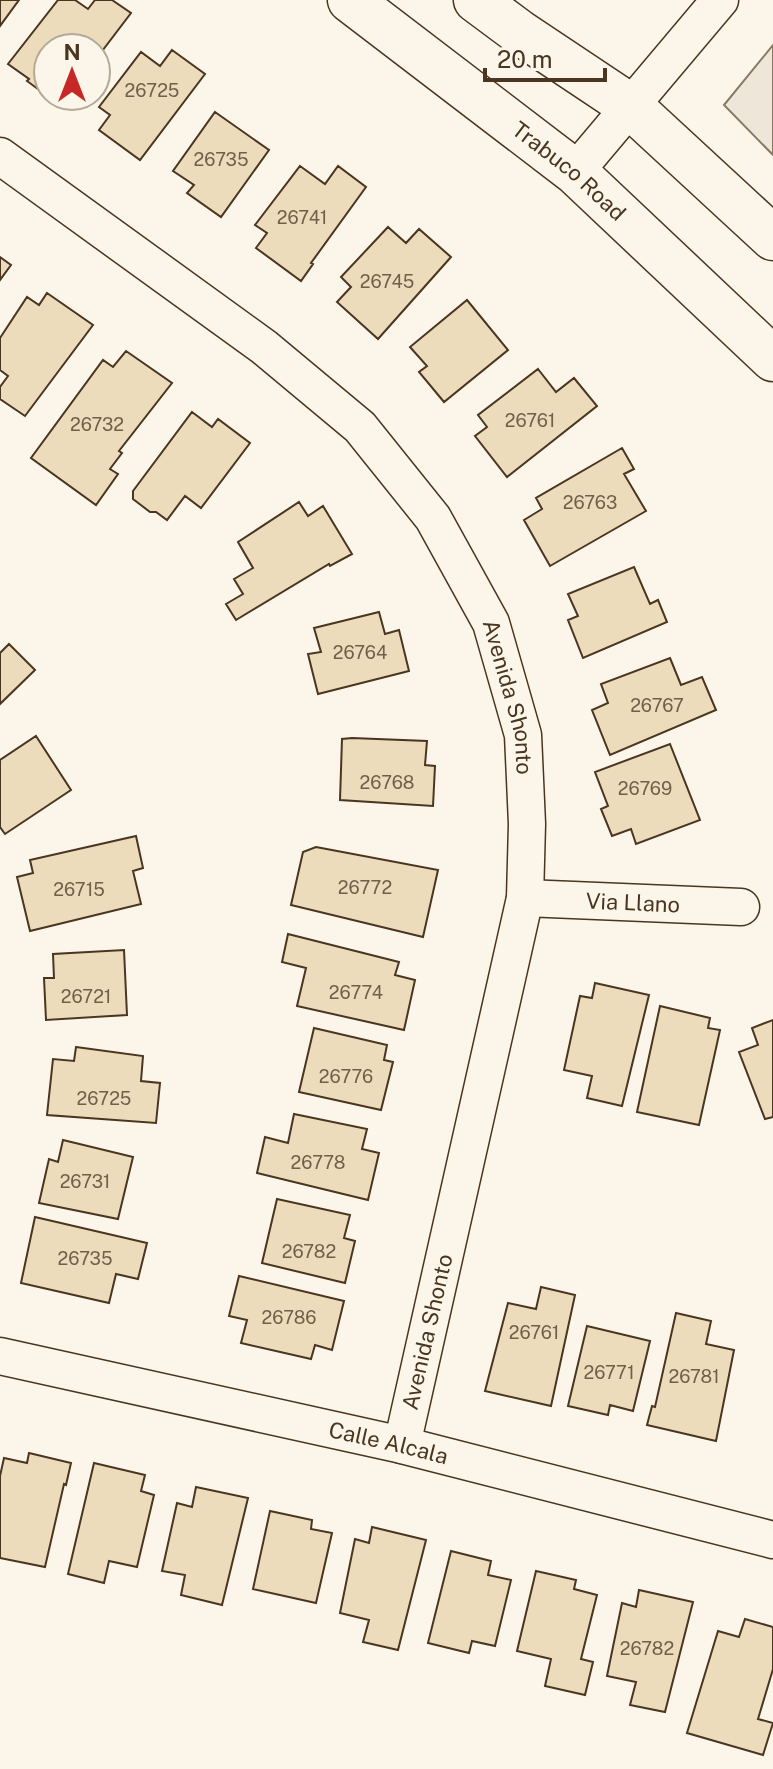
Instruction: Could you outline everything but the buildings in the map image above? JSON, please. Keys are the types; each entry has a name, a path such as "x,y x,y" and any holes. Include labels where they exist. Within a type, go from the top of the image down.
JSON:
{"main road":[{"name":"Trabuco Road","path":"350,0 575,172 773,359"},
{"path":"476,0 630,106 773,238"}],"street":[{"path":"575,172 720,0"},
{"name":"Avenida Shonto","path":"0,156 264,347 360,427 433,518 491,623 523,735 527,824 525,898 402,1445"},
{"name":"Via Llano","path":"525,898 741,907"},
{"name":"Calle Alcala","path":"0,1356 402,1445 773,1540"}],"shaded area":[{"path":"773,45 773,155 724,105"}]}
